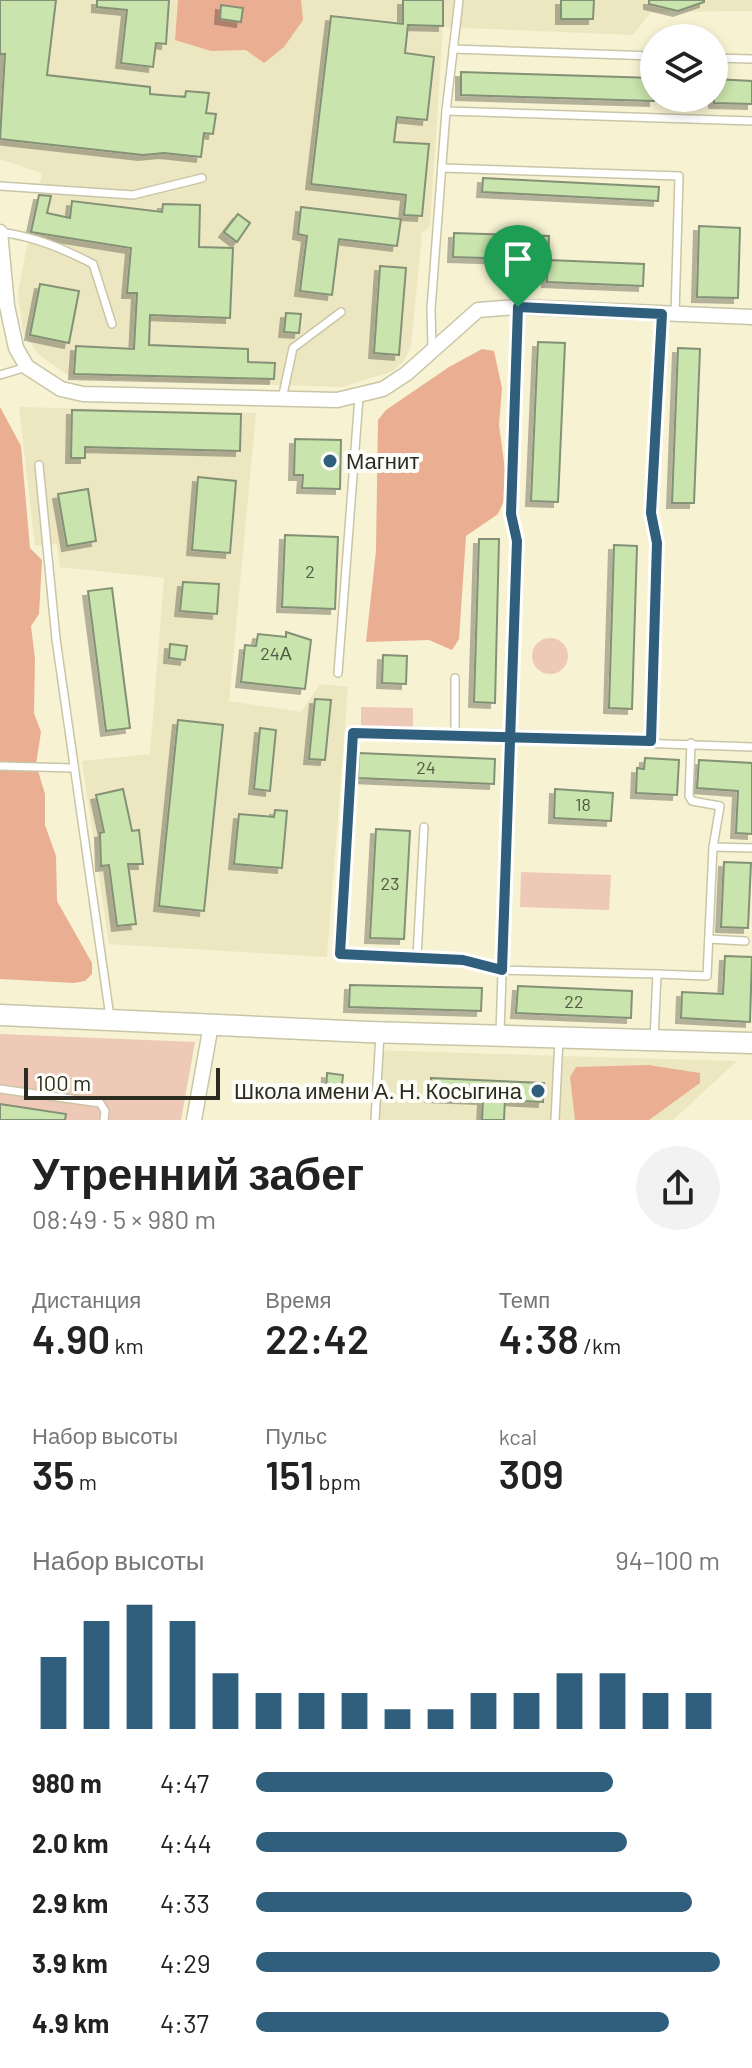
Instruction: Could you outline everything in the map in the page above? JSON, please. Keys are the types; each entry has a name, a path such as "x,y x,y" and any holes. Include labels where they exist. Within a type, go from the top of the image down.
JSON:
{"street":[{"path":"0,232 13,336 27,367 61,389 83,394 282,399 359,397 383,389 406,374 478,310 518,307 752,317"},
{"path":"0,1015 380,1033 752,1043"},
{"path":"194,1120 211,1025"}],"lane":[{"path":"432,350 431,309 446,111 459,0"},
{"path":"453,49 640,56"},
{"path":"728,58 752,59"},
{"path":"446,111 752,121"},
{"path":"442,168 679,176 651,513 657,543 651,741"},
{"path":"0,186 133,195 202,178"},
{"path":"0,232 44,241 93,264 112,324"},
{"path":"500,1037 513,736 517,541 511,514 518,307"},
{"path":"282,399 293,348 341,312"},
{"path":"0,375 27,367"},
{"path":"338,673 359,397"},
{"path":"39,465 73,768 111,1020"},
{"path":"455,678 455,735"},
{"path":"691,743 689,796 692,801 720,806 713,847 707,976 502,970 463,960 340,954 353,733 513,736 651,741 691,743 752,747"},
{"path":"0,766 73,768"},
{"path":"417,957 424,827"},
{"path":"713,847 752,848"},
{"path":"709,939 745,941"},
{"path":"654,1041 657,974"},
{"path":"375,1120 380,1033"},
{"path":"555,1120 559,1039"},
{"path":"0,1089 100,1103 105,1111 104,1120"}],"shaded area":[{"path":"0,0 752,0 752,11 651,12 633,35 443,27 430,227 422,233 411,345 404,361 393,371 342,387 72,378 39,355 23,332 18,291 42,173 0,159"},
{"path":"178,0 301,0 303,20 284,47 264,63 246,50 211,51 175,40"},
{"path":"482,349 494,351 502,388 499,425 506,477 504,501 498,514 466,536 459,639 452,650 429,640 366,642 376,551 378,420 386,410 449,367"},
{"path":"0,407 21,446 30,548 42,560 39,614 31,626 35,659 34,713 41,732 36,764 45,794 45,825 56,856 57,901 92,963 92,974 85,981 74,983 0,979"},
{"path":"19,407 256,413 229,701 301,712 320,684 348,687 327,957 109,944 82,761 150,754 164,578 60,567 57,544 35,546"},
{"path":"550,638 563,643 568,656 563,669 550,674 537,669 532,656 537,643"},
{"path":"361,707 413,708 413,728 361,727"},
{"path":"521,872 611,875 609,910 520,907"},
{"path":"0,1034 195,1042 181,1120 0,1120"},
{"name":"Школа имени А. Н. Косыгина","path":"374,1050 737,1061 673,1120 370,1120"},
{"path":"648,1065 700,1073 700,1083 649,1120 575,1120 570,1077 576,1067"}],"building":[{"path":"0,0 56,0 47,75 150,87 150,94 185,97 186,91 209,93 206,113 216,114 213,134 204,133 201,157 164,153 143,155 0,139 5,54 0,54"},
{"path":"97,0 169,0 166,44 156,43 153,67 121,63 127,10 97,7"},
{"path":"403,0 443,0 443,26 408,25 405,53 434,57 427,120 397,117 394,142 429,144 422,216 404,215 406,195 311,184 331,16 403,24"},
{"path":"561,0 594,0 593,19 561,19"},
{"path":"649,0 704,2 678,11 649,4"},
{"path":"221,5 243,8 241,22 220,19"},
{"path":"461,72 640,78 640,101 461,95"},
{"path":"728,80 752,81 752,104 728,103"},
{"path":"483,178 659,187 658,201 482,192"},
{"path":"39,195 51,196 47,213 70,218 72,201 162,212 163,204 200,205 199,247 233,248 230,318 150,315 149,345 248,349 248,362 275,363 274,379 74,374 76,346 134,349 137,293 127,293 131,248 31,232"},
{"path":"301,207 401,219 397,246 339,239 332,295 300,291 307,236 298,234"},
{"path":"238,214 250,223 237,242 224,232"},
{"path":"699,226 740,228 738,298 697,297"},
{"path":"454,233 549,236 548,260 453,257"},
{"path":"548,260 644,264 643,286 547,282"},
{"path":"380,266 406,268 399,355 374,353"},
{"path":"40,284 79,291 69,343 30,335"},
{"path":"286,313 301,314 299,333 284,332"},
{"path":"538,342 565,343 558,502 531,501"},
{"path":"678,348 700,349 694,503 672,503"},
{"path":"72,410 241,414 240,451 85,447 85,458 71,458"},
{"path":"295,439 341,440 340,489 302,488 303,475 294,475"},
{"path":"198,477 236,481 230,553 192,550"},
{"path":"88,489 96,541 67,546 58,494"},
{"path":"285,535 338,537 335,609 282,607"},
{"path":"479,539 499,539 495,703 474,702"},
{"path":"614,545 637,546 632,709 609,708"},
{"path":"183,582 219,584 217,614 180,611"},
{"path":"112,588 130,728 106,731 88,591"},
{"path":"286,632 311,640 305,689 241,682 245,645 256,646 258,634 286,637"},
{"path":"170,644 187,646 185,660 169,658"},
{"path":"383,655 407,656 406,684 382,683"},
{"path":"315,699 331,700 325,760 309,759"},
{"path":"178,720 223,725 204,911 159,906"},
{"path":"260,728 276,730 270,791 254,789"},
{"path":"359,753 495,759 494,784 358,778"},
{"path":"645,758 679,760 677,795 636,793 637,768 644,769"},
{"path":"699,760 752,763 752,834 736,833 738,791 697,788"},
{"path":"123,789 132,831 139,830 143,864 128,864 136,924 117,926 109,865 101,866 100,833 104,832 96,795"},
{"path":"555,789 613,793 611,821 554,818"},
{"path":"275,810 287,811 282,868 234,864 239,814 274,817"},
{"path":"376,829 410,831 404,939 370,938"},
{"path":"724,862 751,863 748,928 721,927"},
{"path":"725,956 752,957 750,1022 681,1018 682,992 723,994"},
{"path":"350,985 482,988 481,1011 349,1007"},
{"path":"518,986 632,991 631,1018 516,1013"},
{"path":"327,1073 343,1075 341,1094 326,1093"},
{"path":"431,1078 544,1083 543,1102 505,1100 504,1120 482,1120 483,1099 430,1097"},
{"path":"0,1104 66,1114 65,1120 0,1120"}],"place":[{"name":"Магнит","path":"330,461"},
{"name":"Школа имени А. Н. Косыгина","path":"538,1091"}],"route":[{"path":"518,307 511,514 517,541 513,736 502,970 463,960 340,954 353,733 513,736 651,741 657,543 651,513 662,314 518,307"}]}
